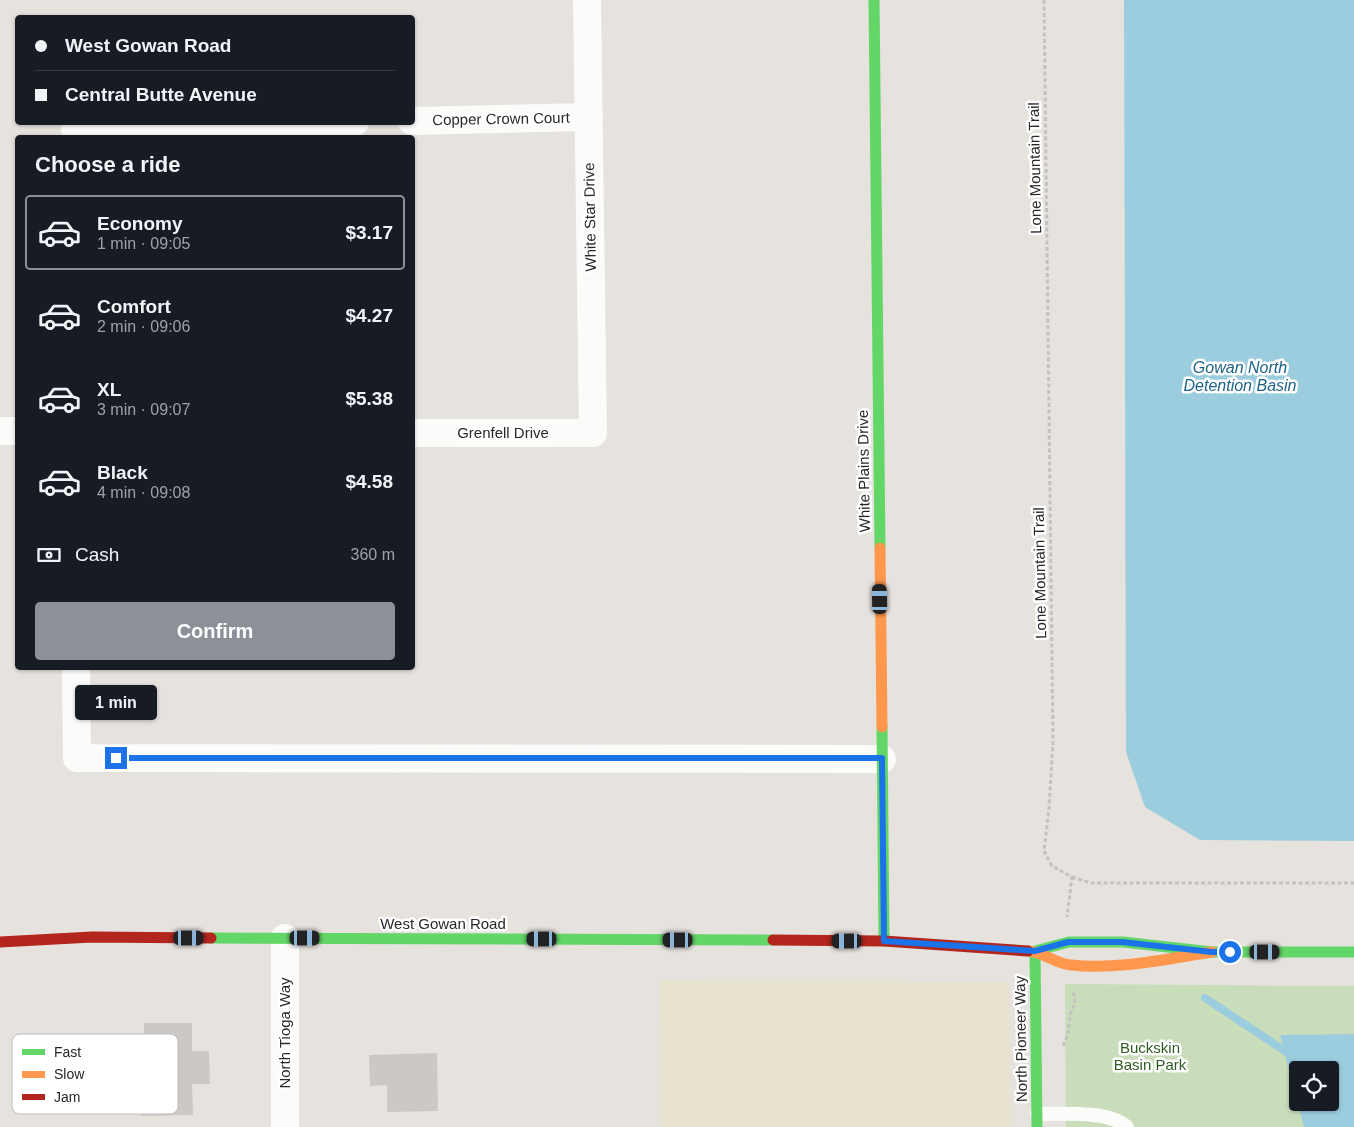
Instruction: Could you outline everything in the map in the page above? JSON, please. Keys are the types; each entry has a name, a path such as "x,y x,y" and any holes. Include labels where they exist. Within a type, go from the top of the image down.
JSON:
{"street":[{"name":"White Star Drive","path":"587,0 593,433"},
{"name":"White Plains Drive","path":"874,0 884,941"},
{"name":"Copper Crown Court","path":"415,121 589,117"},
{"path":"75,129 235,125"},
{"path":"0,431 15,431"},
{"name":"Grenfell Drive","path":"415,433 593,433"},
{"path":"76,670 77,758 882,758"},
{"name":"West Gowan Road","path":"0,942 92,937 884,941 1035,951 1069,965 1123,965 1212,952"},
{"name":"North Tioga Way","path":"285,938 285,1127"},
{"name":"West Gowan Road","path":"1035,951 1068,942 1122,942 1212,952 1354,952"},
{"name":"North Pioneer Way","path":"1035,951 1037,1121"}],"lane":[{"path":"1037,1121 1088,1114 1121,1121 1127,1127"}],"path":[{"name":"Lone Mountain Trail","path":"1044,0 1053,741 1050,808 1044,851 1052,866 1072,877 1091,883 1354,884"},
{"path":"1068,942 1067,910 1072,877"},
{"path":"1060,1051 1068,1034 1070,1015 1075,1004 1069,965"}],"green space":[{"name":"Buckskin Basin Park","path":"1065,984 1354,986 1354,1127 1066,1127"}],"sand":[{"path":"660,980 1009,982 1011,1127 661,1127"}],"water":[{"name":"Gowan North Detention Basin","path":"1124,0 1354,0 1354,841 1200,840 1145,807 1126,752"},
{"path":"1354,1034 1354,1127 1304,1127 1300,1111 1339,1111 1339,1061 1289,1061 1289,1070 1280,1035"}],"building":[{"path":"144,1023 192,1023 192,1051 209,1051 210,1084 192,1084 193,1115 141,1116 141,1114 178,1114 178,1034 144,1034"},
{"path":"437,1053 438,1111 387,1112 387,1085 370,1086 369,1055"}],"waterway":[{"path":"1205,998 1291,1055"}],"traffic: fast":[{"path":"874,0 880,548"},
{"path":"882,727 884,941"},
{"path":"211,938 773,940"},
{"path":"1035,951 1069,942 1123,942 1212,952 1354,952"},
{"path":"1035,951 1037,1127"}],"traffic: slow":[{"path":"880,548 882,727"},
{"path":"1028,951 1039,953 1060,963 1089,966 1142,963 1212,952"}],"traffic: jam":[{"path":"0,942 92,937 211,938"},
{"path":"773,940 884,941 1028,951"}],"route":[{"path":"116,758 882,758 884,941 1035,951 1068,942 1122,942 1212,952 1230,952"}]}
